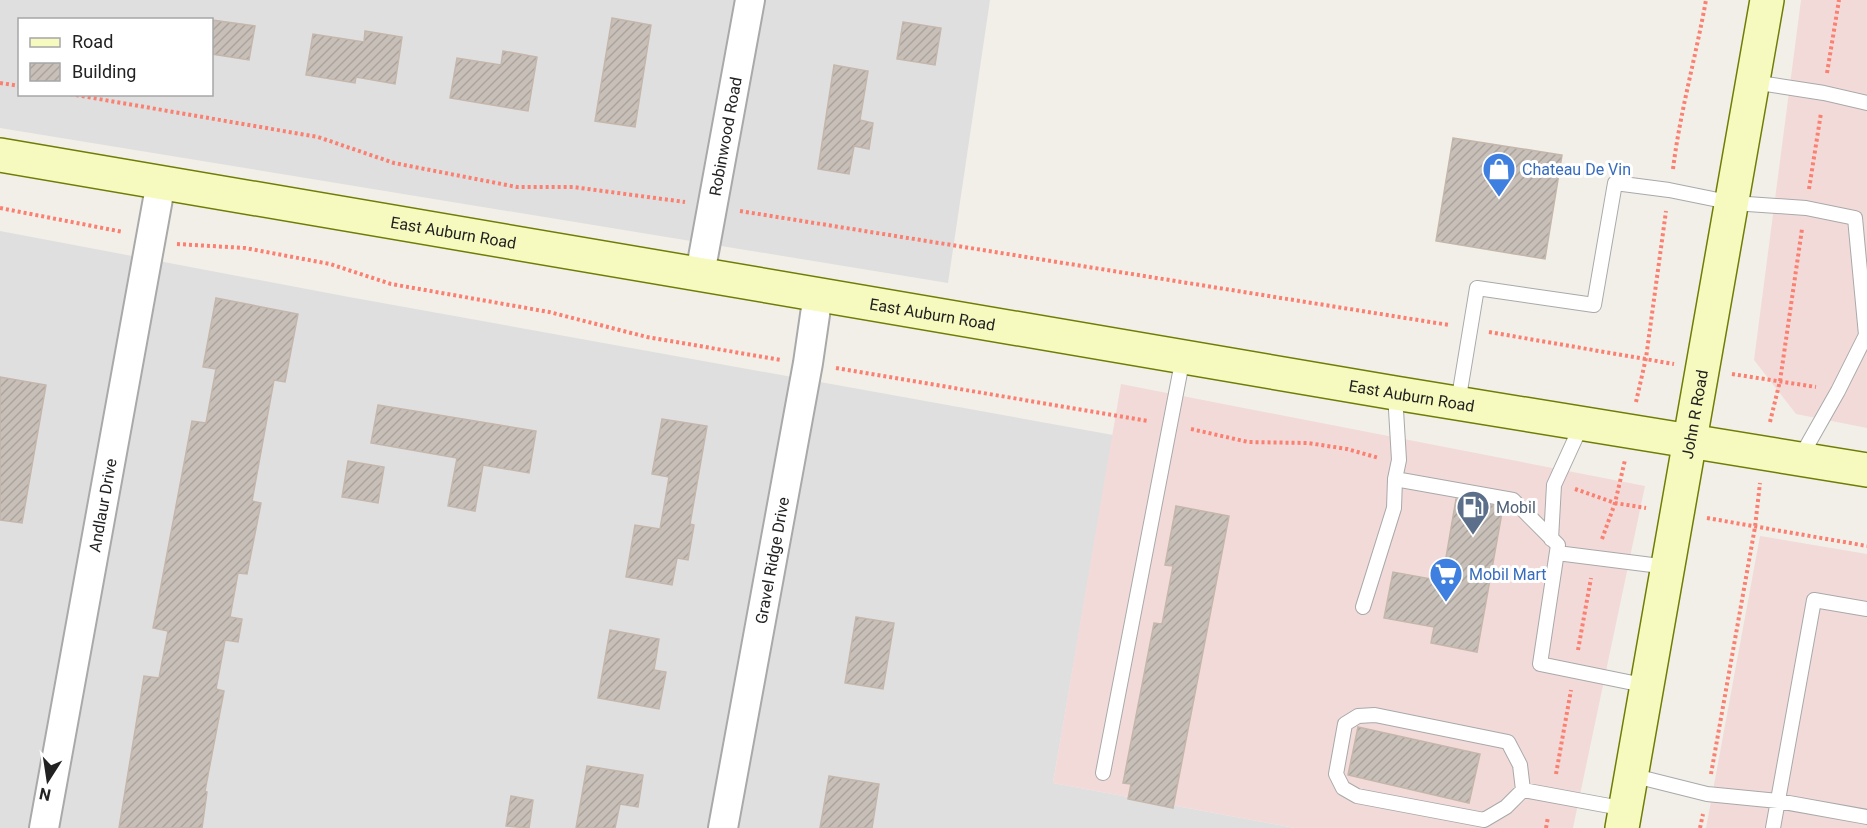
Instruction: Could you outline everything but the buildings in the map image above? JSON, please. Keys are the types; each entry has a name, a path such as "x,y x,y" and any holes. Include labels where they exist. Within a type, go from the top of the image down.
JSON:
{"main road":[{"name":"John R Road","path":"1624,818 1767,0"},
{"name":"East Auburn Road","path":"0,155 1395,393 1867,470"}],"street":[{"name":"Robinwood Road","path":"700,274 750,0"},
{"name":"Andlaur Drive","path":"44,828 161,182"},
{"name":"Gravel Ridge Drive","path":"723,828 808,363 818,294"}],"lane":[{"path":"1753,82 1824,93 1867,103"},
{"path":"1458,403 1477,288 1594,305 1615,183 1669,190 1732,203 1806,208 1855,218 1866,335 1838,391 1800,458"},
{"path":"1103,773 1184,357"},
{"path":"1363,607 1394,508 1395,479 1399,460 1395,393"},
{"path":"1551,539 1554,485 1582,423"},
{"path":"1395,479 1513,500 1558,545 1540,664 1648,686"},
{"path":"1557,553 1669,567"},
{"path":"1773,828 1814,600 1867,609"},
{"path":"1375,715 1508,742 1520,765 1523,790 1506,807 1484,820 1357,796 1343,788 1336,774 1344,724 1358,716 1375,715"},
{"path":"1631,775 1707,794 1778,801 1867,817"},
{"path":"1523,790 1624,818"}],"path":[{"path":"1672,177 1677,139 1706,0"},
{"path":"1827,74 1839,0"},
{"path":"0,82 18,86"},
{"path":"82,96 318,137 394,163 518,187 573,187 686,202"},
{"path":"1810,179 1821,112"},
{"path":"0,208 126,233"},
{"path":"738,211 1445,324"},
{"path":"1637,398 1646,358 1666,213"},
{"path":"1772,409 1780,381 1803,225"},
{"path":"174,243 244,248 330,264 391,284 549,312 647,337 772,358"},
{"path":"1486,332 1660,361"},
{"path":"826,366 1152,421"},
{"path":"1743,375 1780,381"},
{"path":"1193,430 1248,442 1308,443 1328,446 1379,458"},
{"path":"1615,503 1622,477"},
{"path":"1577,489 1615,503 1643,507"},
{"path":"1711,772 1755,526 1757,501"},
{"path":"1727,522 1867,546"},
{"path":"1700,828 1702,816"}],"shaded area":[{"path":"0,0 990,0 948,283 0,128"},
{"path":"1801,0 1867,0 1867,428 1796,414 1754,360"},
{"path":"0,231 349,297 1113,435 1053,783 1295,828 0,828"},
{"path":"1121,384 1645,486 1573,828 1295,828 1053,783"},
{"path":"1760,536 1867,554 1867,828 1706,828"}],"place":[{"name":"Chateau De Vin","path":"1499,198"},
{"name":"Mobil","path":"1473,536"},
{"name":"Mobil Mart","path":"1446,603"}]}
